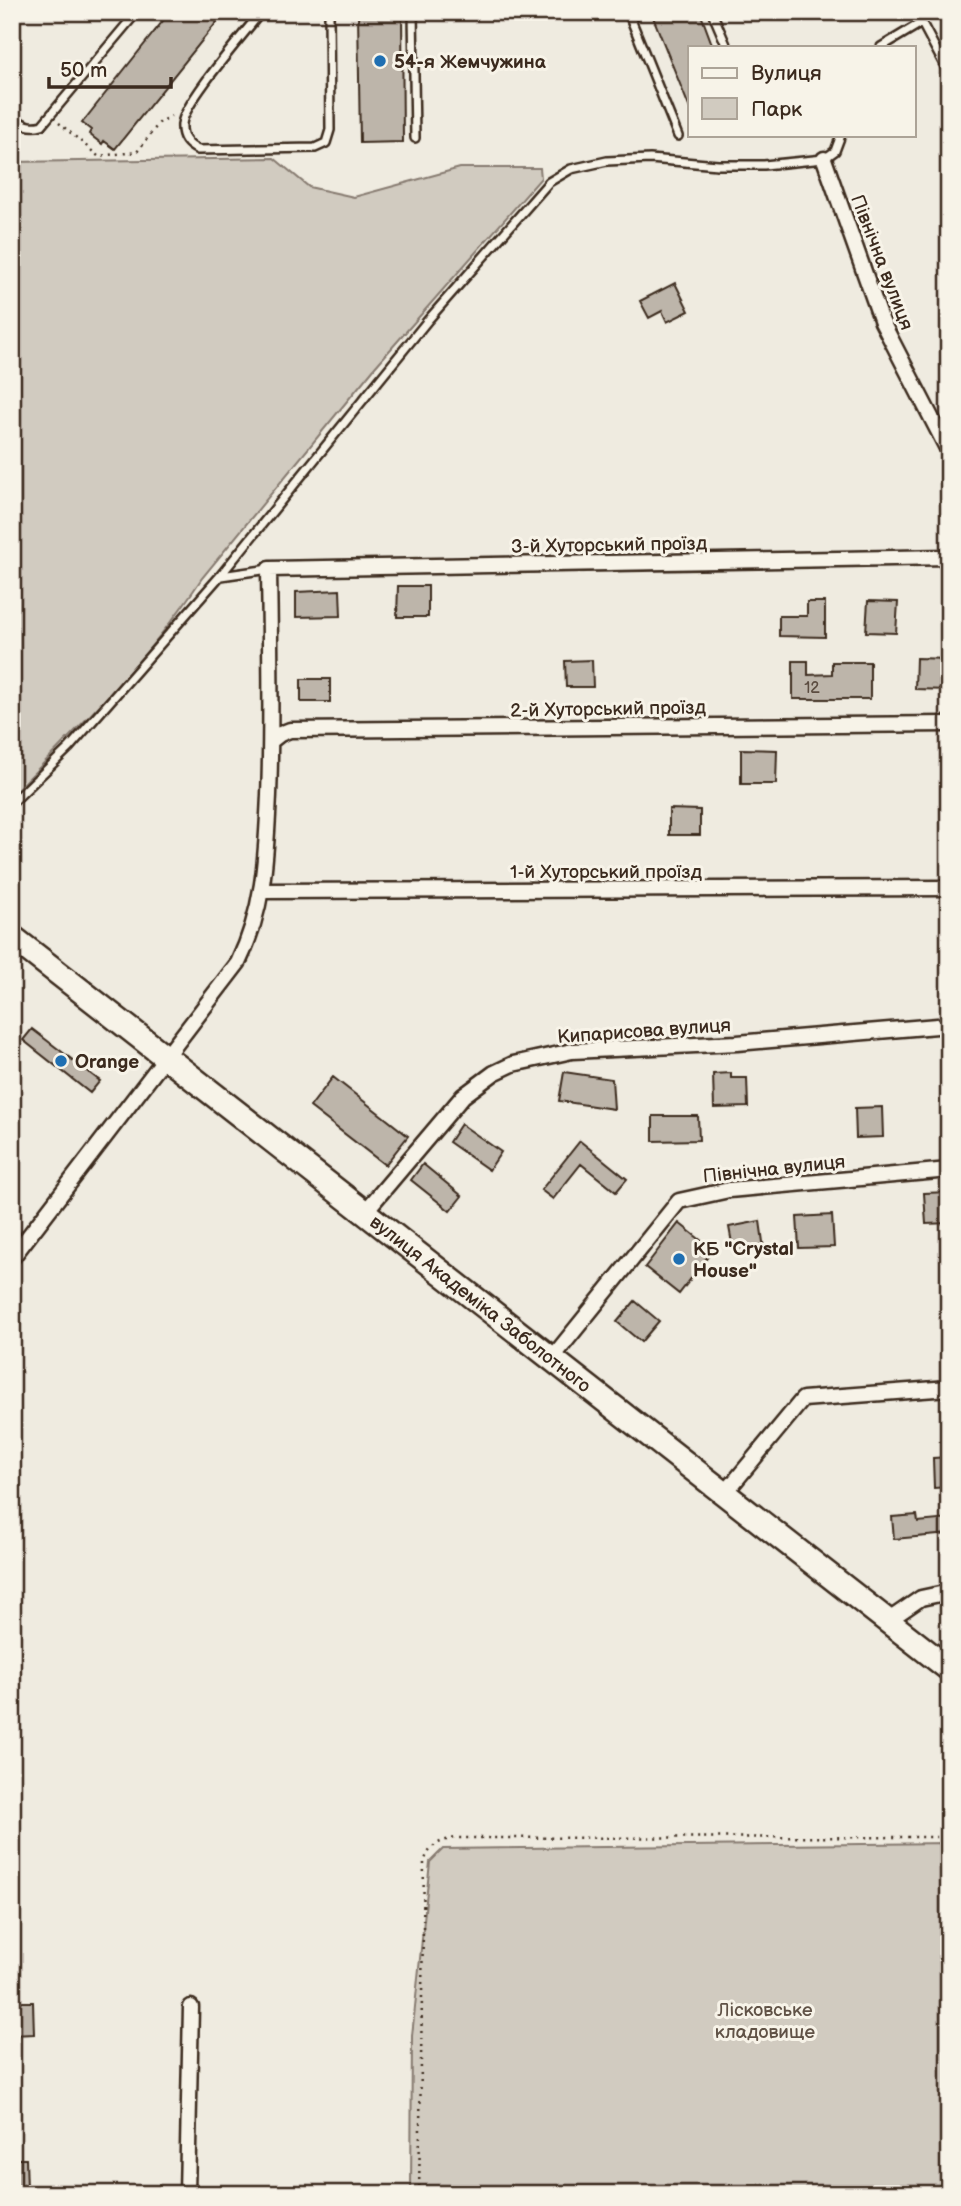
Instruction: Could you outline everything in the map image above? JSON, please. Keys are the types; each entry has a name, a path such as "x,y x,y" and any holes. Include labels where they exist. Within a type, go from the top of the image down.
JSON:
{"main road":[{"name":"вулиця Академіка Заболотного","path":"12,937 726,1492 886,1622 949,1669"}],"street":[{"name":"Північна вулиця","path":"824,159 882,322 949,452"},
{"name":"3-й Хуторський проїзд","path":"269,569 949,557"},
{"path":"12,1258 238,963 253,928 262,891 271,741 269,569"},
{"name":"2-й Хуторський проїзд","path":"271,741 290,730 949,723"},
{"name":"1-й Хуторський проїзд","path":"262,891 949,888"},
{"name":"Кипарисова вулиця","path":"364,1213 463,1096 494,1073 513,1065 572,1051 737,1043 949,1025"},
{"name":"Північна вулиця","path":"553,1357 679,1201 729,1190 949,1170"},
{"path":"726,1492 803,1399 949,1388"},
{"path":"886,1622 921,1598 949,1592"},
{"path":"187,2194 191,2007"}],"lane":[{"path":"12,116 25,126 32,128 42,125 137,12"},
{"path":"261,12 188,105 183,118 182,133 187,144 198,150 322,146 326,143 330,130 329,12"},
{"path":"413,12 415,138"},
{"path":"628,12 678,136"},
{"path":"712,12 727,46"},
{"path":"916,12 949,74"},
{"path":"883,46 920,23"},
{"path":"12,803 69,748 220,576 428,320 549,182 571,169 607,162 650,159 718,165 764,165 824,159 835,151 841,136"},
{"path":"220,576 269,569"}],"path":[{"path":"51,116 97,156 136,152 159,124 188,105"},
{"path":"419,2194 424,1862 433,1844 456,1838 949,1837"}],"green space":[{"path":"274,158 309,187 354,197 460,168 540,168 541,178 375,367 202,578 137,664 12,795 12,162"},
{"name":"Лісковське кладовище","path":"949,1843 949,2194 411,2194 412,2036 430,1862 443,1849"}],"building":[{"path":"170,12 225,12 115,149 104,141 102,144 89,134 91,130 82,123"},
{"name":"54-я Жемчужина","path":"358,12 402,12 403,142 360,143"},
{"path":"651,12 700,12 713,46 688,46 688,104"},
{"path":"675,283 689,311 667,322 662,311 649,318 640,301"},
{"path":"398,586 428,586 428,617 397,617"},
{"path":"340,590 341,616 296,617 296,592"},
{"path":"868,601 898,602 896,633 866,632"},
{"path":"807,602 825,602 825,637 779,636 779,616 807,616"},
{"path":"916,658 949,659 949,690 915,689"},
{"path":"592,660 593,687 566,687 565,661"},
{"path":"793,661 808,661 808,675 832,674 832,662 870,662 870,699 793,699"},
{"path":"301,679 330,679 330,702 301,702"},
{"path":"741,749 777,750 776,784 741,784"},
{"path":"669,809 700,810 700,835 669,835"},
{"name":"Orange","path":"32,1029 100,1081 90,1093 23,1040"},
{"path":"564,1072 612,1079 614,1109 559,1101"},
{"path":"731,1073 731,1078 747,1078 748,1107 714,1108 713,1074"},
{"path":"333,1077 408,1136 385,1165 310,1107"},
{"path":"882,1107 883,1137 856,1138 855,1108"},
{"path":"653,1116 698,1116 699,1140 653,1141"},
{"path":"461,1124 501,1152 489,1170 449,1142"},
{"path":"580,1141 627,1179 616,1192 581,1164 553,1199 541,1190"},
{"path":"423,1164 462,1196 450,1211 411,1180"},
{"path":"949,1192 949,1223 926,1224 924,1193"},
{"path":"832,1215 834,1247 799,1248 797,1217"},
{"path":"760,1221 764,1249 734,1254 729,1227"},
{"name":"КБ \"Crystal House\"","path":"679,1223 713,1250 679,1294 645,1267"},
{"path":"635,1301 659,1321 641,1342 617,1322"},
{"path":"949,1457 949,1487 934,1488 933,1458"},
{"path":"917,1515 918,1522 949,1519 949,1534 894,1539 892,1517"},
{"path":"12,2002 33,2002 34,2034 12,2035"},
{"path":"12,2159 26,2159 27,2189 12,2190"}],"place":[{"name":"54-я Жемчужина","path":"380,61"},
{"name":"Orange","path":"61,1061"},
{"name":"КБ \"Crystal House\"","path":"679,1259"}]}
